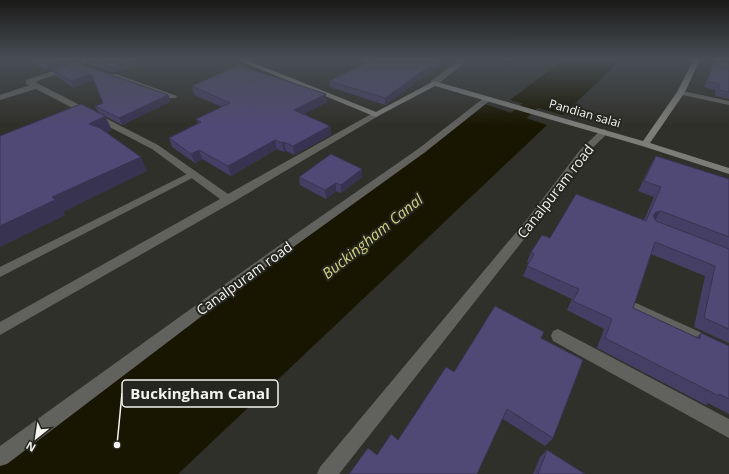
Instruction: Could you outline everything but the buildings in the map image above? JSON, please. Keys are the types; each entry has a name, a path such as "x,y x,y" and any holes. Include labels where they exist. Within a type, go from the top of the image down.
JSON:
{"street":[{"path":"32,81 29,82 155,148 229,200"},
{"path":"128,81 173,96"},
{"path":"293,81 376,115"},
{"path":"0,329 436,81"},
{"path":"644,144 681,92 686,81"},
{"name":"Pandian salai","path":"434,83 604,132 729,171"},
{"path":"0,98 36,86"},
{"path":"681,92 729,103"},
{"name":"Canalpuram road","path":"0,457 281,250 421,151 488,99"},
{"name":"Canalpuram road","path":"327,474 532,221 583,152 604,132"},
{"path":"636,309 708,343"},
{"path":"558,336 729,429"}],"lane":[{"path":"0,272 193,174"}],"water":[{"path":"535,81 599,81 563,115 510,100"},
{"path":"485,104 547,125 178,474 0,474 0,460"}],"waterway":[{"name":"Buckingham Canal","path":"493,137 560,81"}],"place":[{"name":"Buckingham Canal","path":"117,445"}]}
